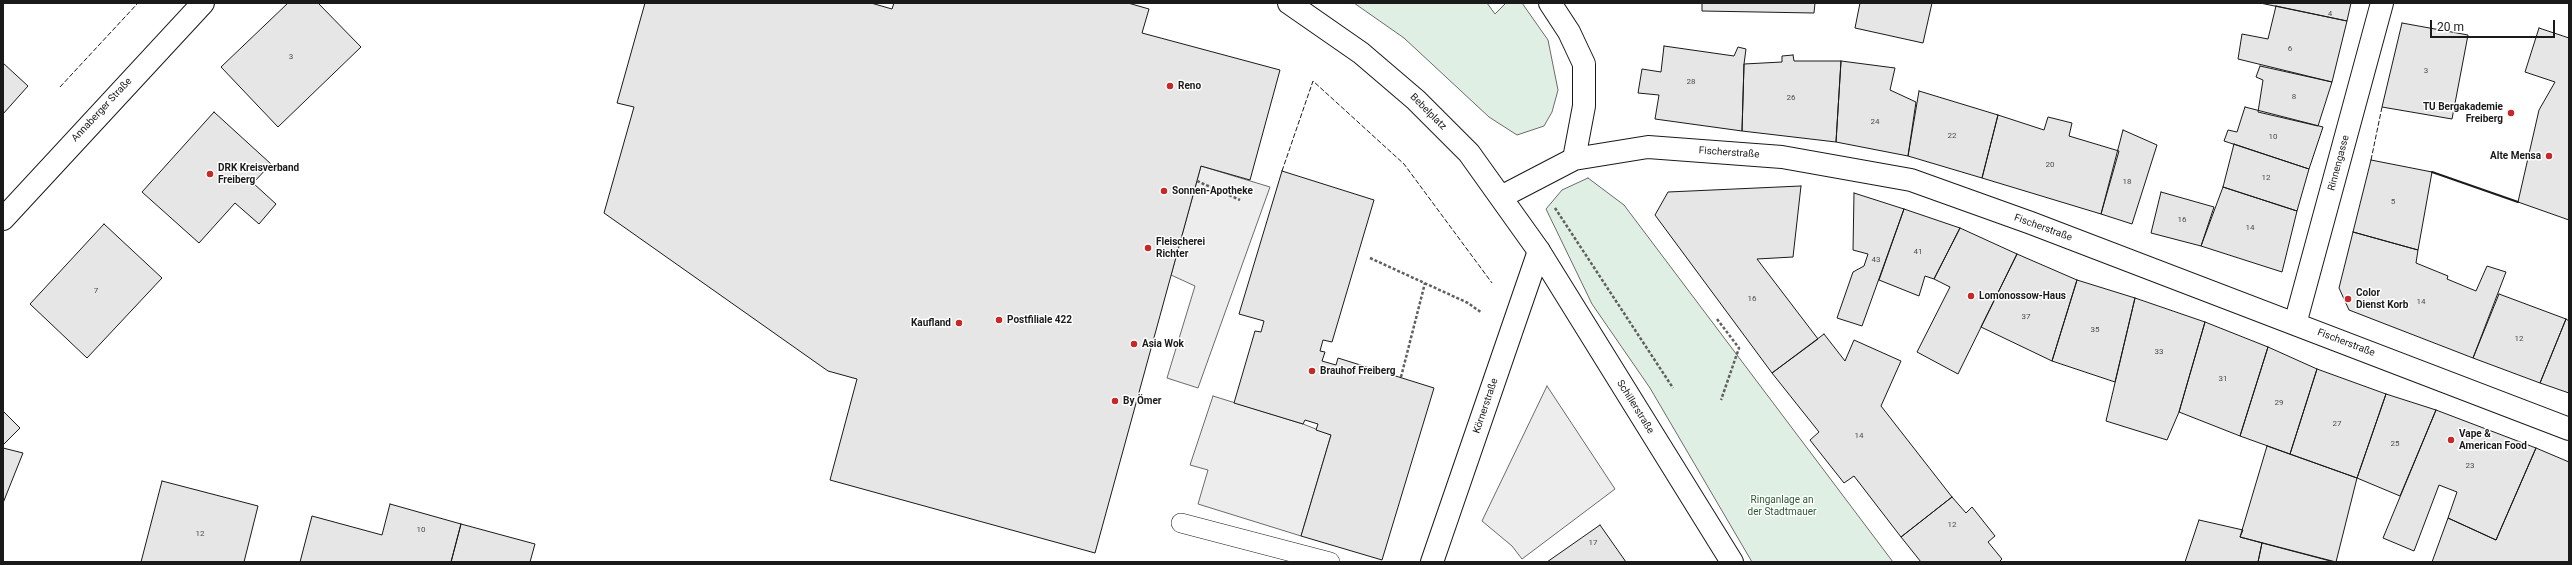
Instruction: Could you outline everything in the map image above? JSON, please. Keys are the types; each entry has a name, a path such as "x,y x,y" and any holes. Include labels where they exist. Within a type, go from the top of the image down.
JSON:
{"street":[{"name":"Annaberger Straße","path":"3,219 202,3"},
{"name":"Bebelplatz","path":"1289,3 1361,53 1416,100 1469,153 1538,251"},
{"path":"1550,3 1569,32 1584,64 1584,106 1574,159"},
{"name":"Rinnengasse","path":"2295,324 2382,3"},
{"name":"Fischerstraße","path":"1501,197 1574,159 1648,147 1782,157 1911,180 2031,223 2569,429"},
{"name":"Körnerstraße","path":"1432,562 1538,251"},
{"name":"Schillerstraße","path":"1538,251 1732,562"}],"lane":[{"path":"1181,523 1330,562"}],"path":[{"path":"1536,179 1599,272 1673,388"},
{"path":"1197,181 1240,200"},
{"path":"1370,258 1468,303"},
{"path":"1401,377 1425,283"},
{"path":"1717,319 1739,348 1721,400"}],"green space":[{"path":"1354,3 1487,3 1495,14 1506,3 1522,3 1548,40 1558,90 1552,112 1544,126 1517,135 1489,117 1404,38"},
{"name":"Ringanlage an der Stadtmauer","path":"1588,178 1624,205 1893,562 1752,562 1650,388 1592,304 1546,209 1562,190"}],"shaded area":[{"path":"1201,166 1270,187 1198,388 1167,378 1195,286 1171,275"},
{"path":"1547,386 1615,489 1522,559 1512,546 1482,521"},
{"path":"1213,396 1303,424 1331,435 1301,536 1198,504 1208,470 1190,465"}],"building":[{"path":"288,3 318,3 361,47 278,127 221,67"},
{"name":"Kaufland","path":"645,3 871,3 892,9 894,3 1128,3 1149,9 1142,33 1280,70 1250,180 1201,166 1095,553 830,480 857,379 828,371 604,213 634,107 617,103"},
{"path":"1702,3 1815,3 1814,13 1702,11"},
{"path":"1860,3 1932,3 1923,43 1855,28"},
{"path":"2260,3 2351,3 2347,21"},
{"path":"2276,6 2347,21 2332,82 2238,59 2242,34 2268,39"},
{"path":"2402,23 2468,35 2452,119 2382,107"},
{"name":"Alte Mensa","path":"2539,28 2569,38 2569,220 2518,202 2539,110 2555,82 2525,72"},
{"path":"1664,46 1734,56 1738,47 1746,49 1744,64 1742,131 1655,119 1659,95 1638,93 1642,69 1661,72"},
{"path":"1793,55 1794,61 1841,61 1836,142 1742,131 1744,64 1782,62 1782,56"},
{"path":"1841,61 1895,68 1890,90 1916,102 1908,156 1836,142"},
{"path":"3,63 28,86 3,114"},
{"path":"2260,66 2332,82 2318,126 2258,112 2263,80 2256,77"},
{"path":"1919,91 1998,115 1982,178 1908,156"},
{"path":"2245,107 2323,127 2309,169 2224,141 2228,130 2237,132"},
{"name":"DRK Kreisverband Freiberg","path":"214,112 271,164 253,183 276,204 259,224 235,203 199,243 142,192"},
{"path":"1998,115 2044,130 2048,117 2072,123 2069,136 2119,151 2101,214 1982,178"},
{"path":"2123,130 2157,145 2132,224 2101,214"},
{"path":"2234,144 2309,169 2297,211 2223,187"},
{"path":"2371,160 2432,172 2418,250 2353,232"},
{"name":"Brauhof Freiberg","path":"1282,171 1374,200 1332,342 1323,340 1320,351 1325,352 1322,361 1336,365 1338,358 1434,388 1382,560 1301,536 1331,435 1316,430 1318,424 1305,420 1303,424 1234,403 1255,331 1261,332 1264,321 1239,314"},
{"path":"1801,186 1793,257 1757,259 1818,339 1772,373 1655,215 1668,192"},
{"path":"2223,187 2297,211 2282,272 2201,246"},
{"path":"2161,192 2214,207 2201,246 2151,233"},
{"path":"1854,193 1904,209 1862,326 1837,318 1853,272 1864,266 1868,254 1853,250"},
{"path":"1904,209 1960,228 1934,279 1925,276 1919,296 1879,280"},
{"path":"104,224 162,278 87,358 30,304"},
{"name":"Lomonossow-Haus","path":"1960,228 2017,254 1958,374 1917,352 1950,287 1934,279"},
{"path":"2353,232 2418,250 2416,263 2448,276 2447,279 2476,291 2487,266 2506,272 2473,358 2349,310 2339,288"},
{"path":"2017,254 2077,280 2052,361 1981,327"},
{"path":"2077,280 2135,298 2115,382 2052,361"},
{"path":"2499,294 2566,319 2540,383 2473,358"},
{"path":"2135,298 2205,322 2179,412 2167,440 2106,421"},
{"path":"2566,319 2569,321 2569,393 2540,383"},
{"path":"2205,322 2268,347 2240,436 2179,412"},
{"path":"1824,334 1845,361 1854,340 1901,361 1881,406 1952,497 1901,537 1854,476 1844,483 1810,440 1819,432 1772,373"},
{"path":"2268,347 2317,369 2290,454 2240,436"},
{"path":"2317,369 2386,394 2357,478 2290,454"},
{"path":"2386,394 2436,410 2400,496 2357,478"},
{"path":"2436,410 2536,448 2496,540 2448,518 2457,492 2439,485 2414,551 2383,538"},
{"path":"3,411 20,428 3,445"},
{"path":"2267,446 2357,478 2336,562 2240,537"},
{"path":"3,448 23,453 3,503"},
{"path":"2536,448 2569,462 2569,562 2432,562 2448,518 2496,540"},
{"path":"162,481 258,506 244,562 141,562"},
{"path":"1952,497 1966,513 1972,507 1995,536 1988,542 2002,559 1999,562 1921,562 1901,537"},
{"path":"390,504 461,524 451,562 300,562 312,516 382,535"},
{"path":"2199,520 2243,530 2240,537 2262,543 2258,562 2185,562"},
{"path":"461,524 535,544 530,562 451,562"},
{"path":"1600,525 1626,562 1547,562"},
{"path":"2262,543 2334,562 2258,562"}],"fence":[{"path":"60,87 138,3"},
{"path":"1282,171 1313,81 1404,164 1492,283"},
{"path":"2371,160 2382,107"}],"wall":[{"path":"2432,172 2518,202"}],"place":[{"name":"Reno","path":"1170,86"},
{"name":"TU Bergakademie Freiberg","path":"2511,113"},
{"name":"Alte Mensa","path":"2549,156"},
{"name":"DRK Kreisverband Freiberg","path":"210,174"},
{"name":"Sonnen-Apotheke","path":"1164,191"},
{"name":"Fleischerei Richter","path":"1148,248"},
{"name":"Lomonossow-Haus","path":"1971,296"},
{"name":"Color Dienst Korb","path":"2348,299"},
{"name":"Postfiliale 422","path":"999,320"},
{"name":"Kaufland","path":"959,323"},
{"name":"Asia Wok","path":"1134,344"},
{"name":"Brauhof Freiberg","path":"1312,371"},
{"name":"By Ömer","path":"1115,401"},
{"name":"Vape & American Food","path":"2451,440"}]}
